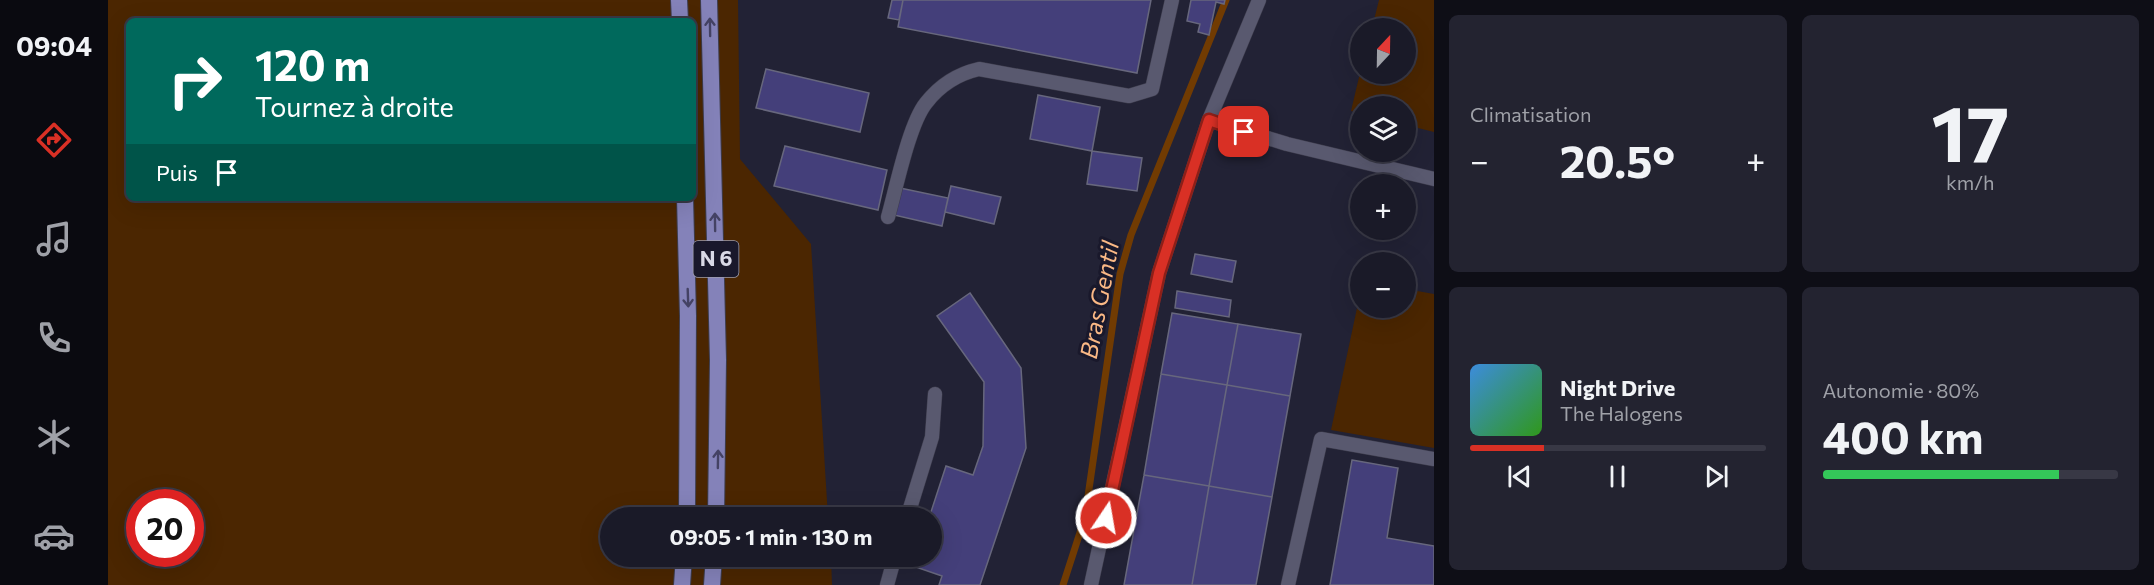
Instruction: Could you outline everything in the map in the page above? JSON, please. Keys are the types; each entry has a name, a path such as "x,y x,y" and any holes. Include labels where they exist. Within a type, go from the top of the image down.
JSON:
{"main road":[{"path":"679,0 680,18"},
{"name":"N 6","path":"710,0 718,360 716,507"},
{"name":"N 6","path":"685,201 688,316 687,507"},
{"path":"682,585 683,567"},
{"path":"712,585 713,567"}],"lane":[{"path":"888,217 911,134 924,104 945,83 964,73 979,69 1130,96 1152,89 1172,0"},
{"path":"1091,585 1159,273 1209,120 1259,0"},
{"path":"1209,120 1287,144 1434,179"},
{"path":"910,507 932,437 935,394"},
{"path":"1288,585 1321,439 1434,459"},
{"path":"887,585 892,567"}],"shaded area":[{"path":"108,0 738,0 740,159 811,244 827,507 600,507 600,567 831,567 832,585 108,585"},
{"path":"1379,0 1434,0 1434,132 1416,128 1416,96 1355,96 1357,84 1416,84 1416,18 1374,18"},
{"path":"1416,291 1434,294 1434,448 1331,430 1355,318 1416,318"}],"building":[{"path":"892,0 903,0 899,20 888,18"},
{"path":"903,0 1151,0 1137,73 898,27"},
{"path":"1191,0 1225,0 1224,4 1216,2 1209,35 1198,32 1200,24 1187,21"},
{"path":"766,69 869,93 860,132 756,108"},
{"path":"1038,95 1100,107 1092,151 1030,139"},
{"path":"785,146 887,170 878,210 774,186"},
{"path":"1092,151 1142,158 1137,191 1087,184"},
{"path":"951,186 1001,197 994,224 945,212"},
{"path":"900,188 948,198 942,226 894,215"},
{"path":"1195,254 1236,261 1232,282 1191,274"},
{"path":"1177,291 1231,300 1229,317 1175,308"},
{"path":"970,293 1021,368 1026,448 980,585 939,585 942,576 916,567 942,567 942,507 933,507 946,466 973,475 983,446 984,382 937,316"},
{"path":"1172,313 1238,324 1227,385 1161,374"},
{"path":"1238,324 1301,334 1290,396 1227,385"},
{"path":"1161,374 1227,385 1209,486 1144,475"},
{"path":"1227,385 1290,396 1272,497 1209,486"},
{"path":"1352,460 1398,468 1387,538 1434,546 1434,585 1330,585"},
{"path":"1144,475 1209,486 1192,585 1124,585"},
{"path":"1209,486 1272,497 1256,585 1192,585"}],"waterway":[{"name":"Bras Gentil","path":"1063,585 1085,517 1120,274 1131,235 1226,0"}],"route":[{"path":"1106,518 1159,273 1209,120 1244,132"}]}
